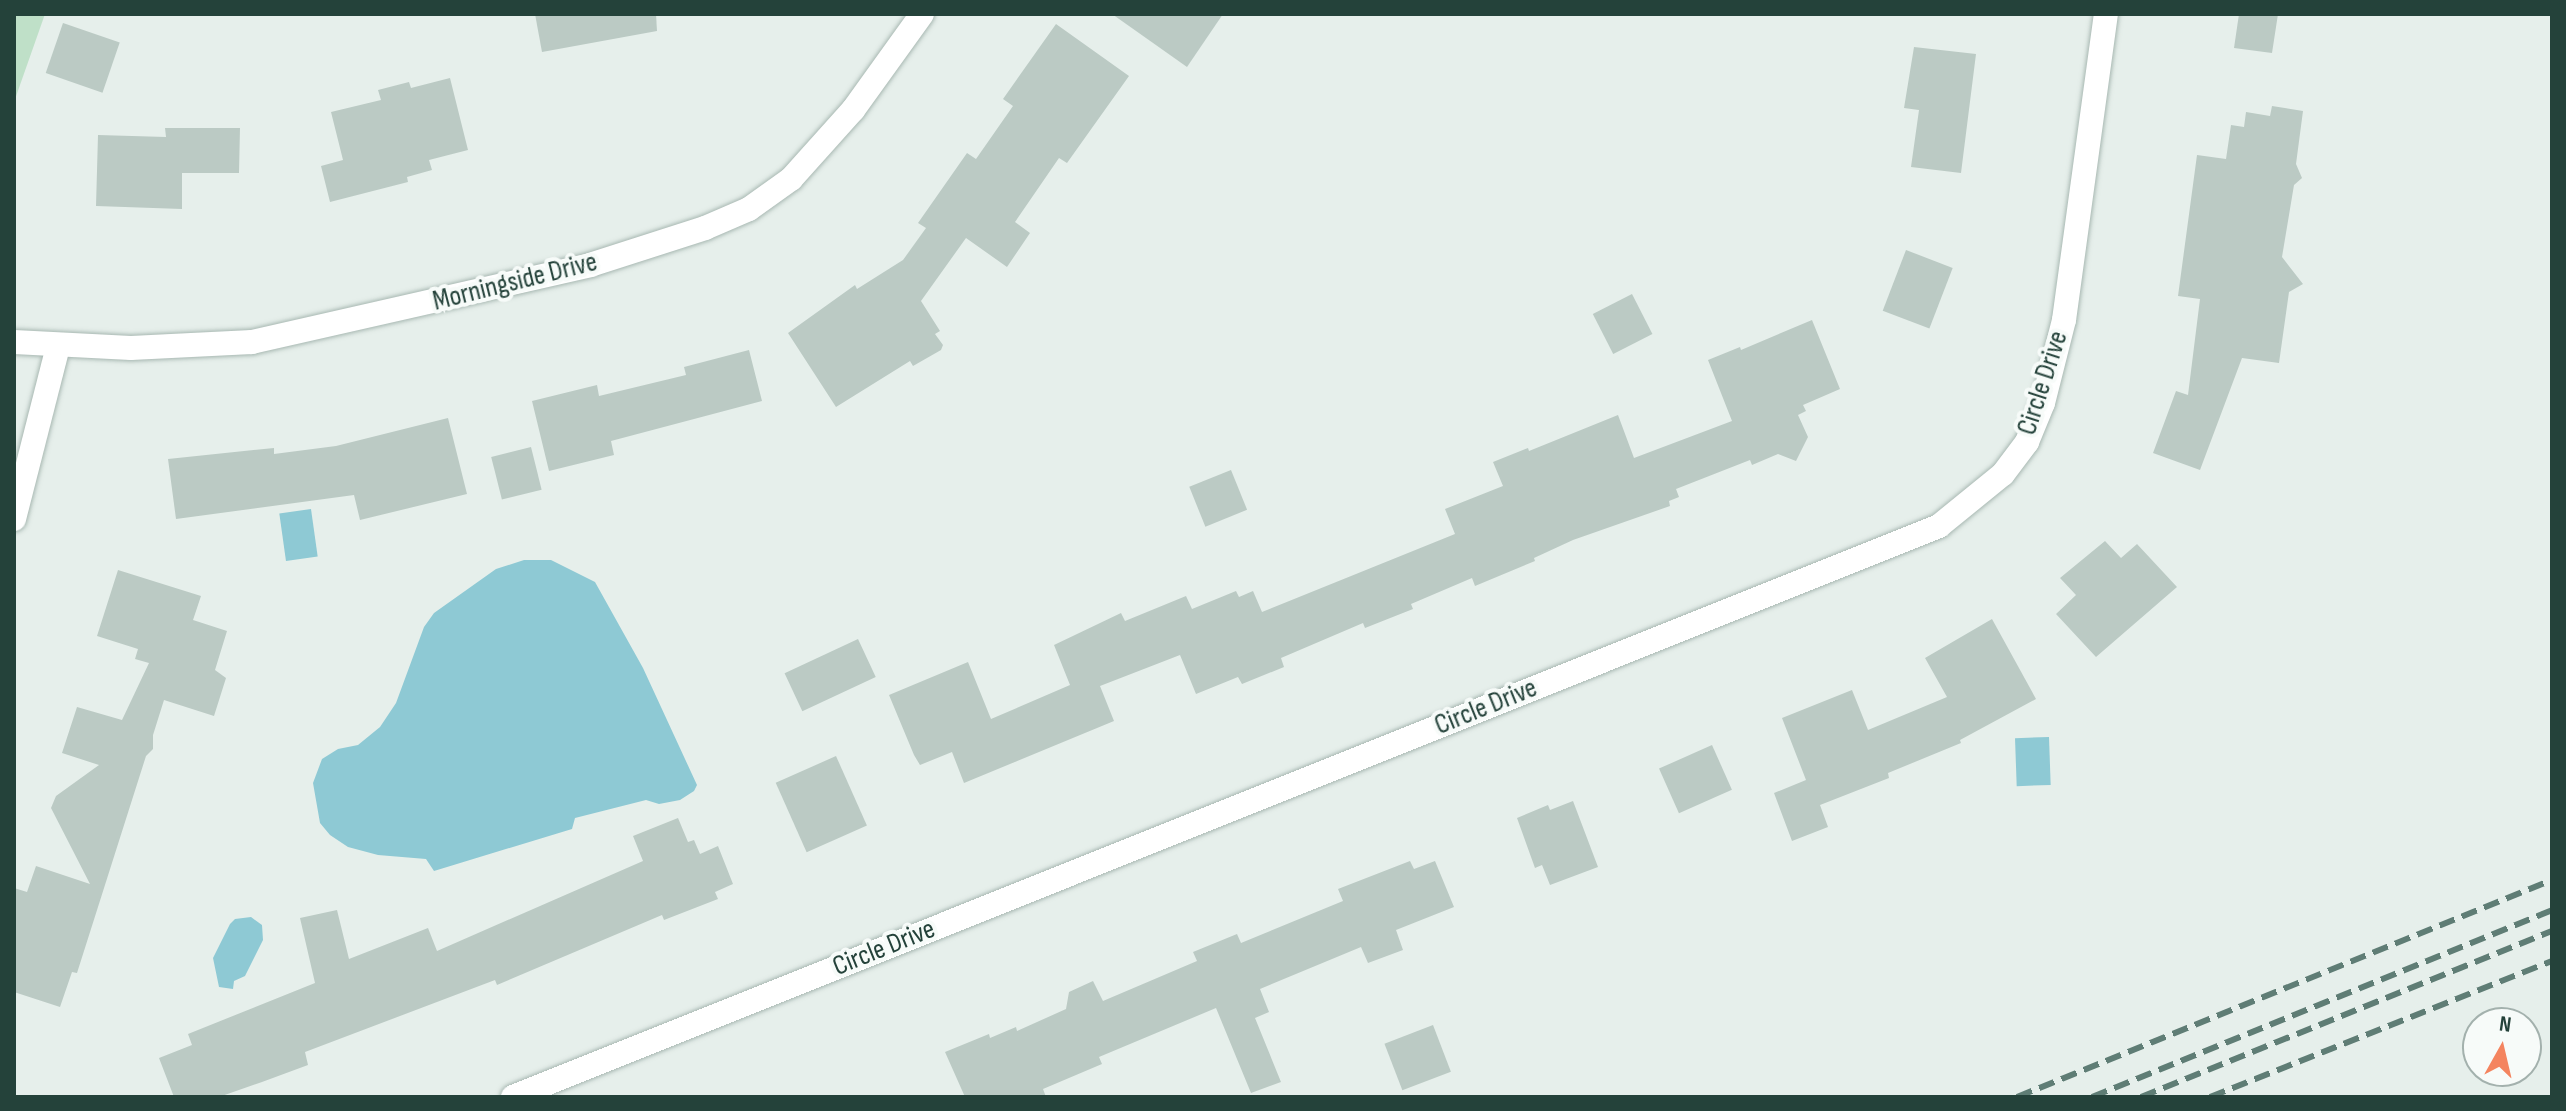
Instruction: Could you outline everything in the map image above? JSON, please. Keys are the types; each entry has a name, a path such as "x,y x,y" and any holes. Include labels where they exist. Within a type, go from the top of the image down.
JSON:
{"street":[{"name":"Morningside Drive","path":"14,342 58,346 217,347 289,336 590,265 705,228 749,209 791,179 853,110 922,14"},
{"name":"Circle Drive","path":"513,1097 1939,526 2003,474 2027,442 2043,403 2064,320 2106,14"},
{"path":"14,519 58,346"}],"green space":[{"path":"14,14 45,14 14,102"}],"water":[{"path":"311,509 318,557 286,561 279,513"},
{"path":"524,560 551,560 595,582 643,668 697,785 694,791 680,800 659,804 646,800 575,818 572,829 434,871 426,859 378,855 348,847 330,835 320,823 313,783 322,759 338,749 358,745 380,727 396,703 424,627 434,613 496,569"},
{"path":"2049,737 2051,785 2017,786 2015,738"},
{"path":"251,917 262,925 263,940 245,976 234,981 233,989 219,987 213,958 230,924 235,919"}],"building":[{"path":"535,14 656,14 657,31 542,52"},
{"path":"1112,14 1223,14 1187,67"},
{"path":"2239,14 2278,14 2272,53 2234,48"},
{"path":"63,23 120,43 102,93 46,73"},
{"path":"1056,24 1129,76 1067,163 1059,158 1015,222 1030,233 1007,267 966,238 921,301 940,331 935,334 943,345 941,350 913,366 910,361 836,407 788,333 855,285 857,289 903,260 926,228 918,223 967,153 976,159 1013,106 1003,99"},
{"path":"1914,47 1976,54 1961,173 1911,167 1919,110 1904,108"},
{"path":"450,78 468,150 429,160 432,170 407,177 408,182 330,202 321,166 343,160 331,112 381,100 378,90 409,82 411,88"},
{"path":"2272,106 2303,111 2296,164 2302,178 2294,185 2282,257 2303,284 2289,292 2279,363 2242,358 2200,470 2153,453 2176,391 2188,395 2200,299 2178,296 2197,155 2226,159 2231,125 2244,127 2246,112 2270,116"},
{"path":"165,128 240,128 239,173 182,173 182,209 96,206 98,135 166,137"},
{"path":"1906,250 1953,268 1929,329 1883,311"},
{"path":"1632,294 1652,334 1613,354 1593,314"},
{"path":"1812,320 1840,389 1803,405 1806,411 1798,415 1808,437 1796,461 1778,454 1752,465 1750,460 1676,489 1679,497 1669,501 1670,506 1573,540 1534,558 1535,561 1475,586 1472,578 1411,604 1413,609 1365,628 1363,623 1281,658 1284,667 1242,684 1238,677 1196,694 1180,655 1100,686 1114,721 964,783 952,752 920,765 914,755 889,695 968,662 991,719 1070,685 1054,645 1121,613 1125,621 1186,596 1192,609 1236,591 1239,597 1253,591 1262,612 1455,534 1445,509 1503,486 1493,462 1618,415 1634,458 1732,421 1708,360 1740,347 1741,350"},
{"path":"749,350 762,401 611,441 614,455 549,471 532,401 597,385 599,396 686,375 684,367"},
{"path":"448,418 467,494 360,520 354,495 176,519 168,459 274,448 274,454 336,446"},
{"path":"531,447 542,490 502,500 491,457"},
{"path":"1231,470 1247,510 1205,527 1189,487"},
{"path":"2105,541 2121,558 2137,544 2177,587 2096,657 2056,614 2076,595 2060,578"},
{"path":"118,570 201,596 193,620 227,631 215,670 226,678 214,716 164,700 153,735 153,749 146,756 77,973 72,972 60,1007 14,992 14,888 27,892 36,866 90,884 51,808 56,796 99,765 62,753 77,707 122,720 149,663 135,659 138,649 97,636"},
{"path":"1992,619 2036,699 1960,740 1961,743 1888,773 1889,778 1820,805 1828,827 1792,841 1774,793 1806,780 1782,718 1852,690 1868,730 1947,697 1925,658"},
{"path":"858,639 876,677 802,711 785,673"},
{"path":"1712,745 1732,790 1679,813 1659,769"},
{"path":"836,756 867,825 807,852 776,783"},
{"path":"1573,801 1598,867 1550,885 1542,865 1535,868 1517,818 1548,805 1550,810"},
{"path":"678,818 688,842 694,840 700,854 718,846 733,884 715,892 718,899 664,920 662,915 497,985 495,980 305,1052 308,1065 262,1082 219,1097 174,1097 159,1058 192,1045 188,1034 315,983 300,918 337,910 349,959 428,928 437,951 643,861 633,836"},
{"path":"1410,861 1414,869 1435,861 1454,907 1396,930 1403,950 1368,963 1361,947 1260,989 1269,1012 1255,1018 1281,1082 1251,1093 1216,1008 1099,1057 1102,1064 1043,1089 1046,1097 965,1097 945,1052 989,1034 990,1038 1016,1027 1017,1031 1066,1009 1069,992 1093,981 1103,1001 1197,961 1193,952 1237,934 1241,943 1343,901 1338,889"},
{"path":"1433,1025 1451,1072 1402,1090 1384,1044"}],"railway":[{"path":"2017,1097 2552,880"},
{"path":"2092,1097 2552,910"},
{"path":"2141,1097 2552,931"},
{"path":"2210,1097 2552,961"}]}
